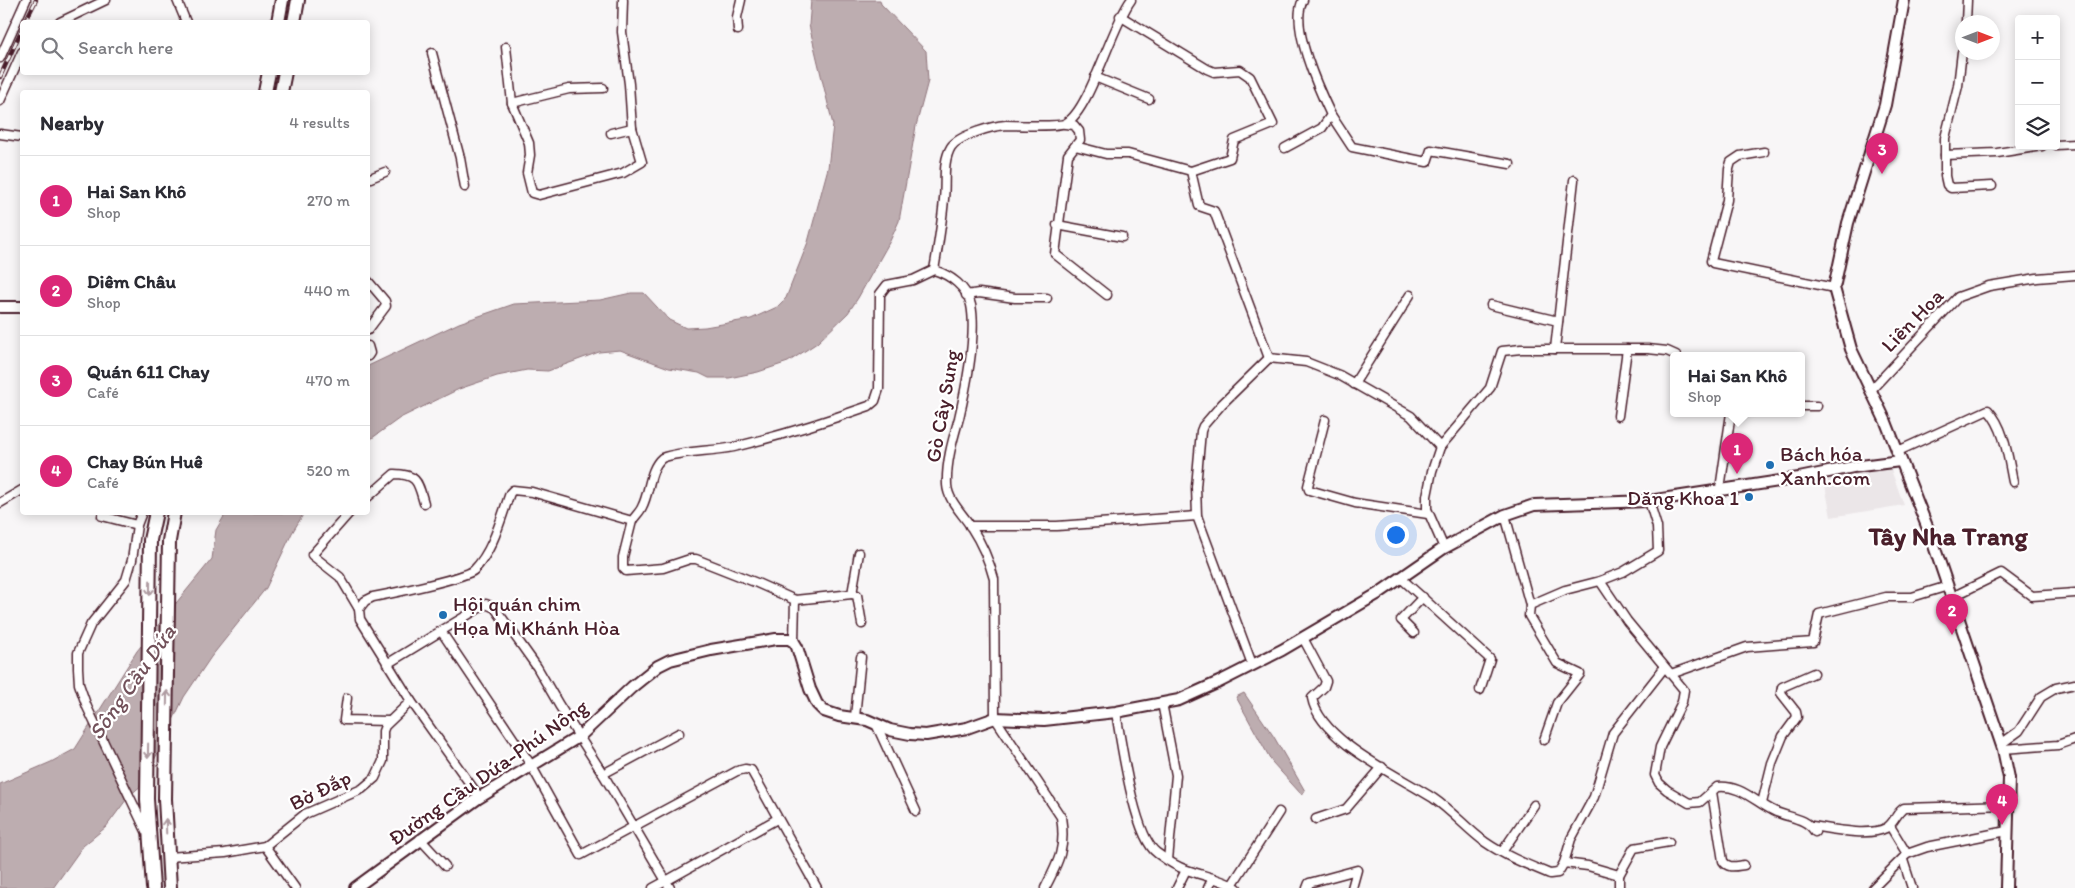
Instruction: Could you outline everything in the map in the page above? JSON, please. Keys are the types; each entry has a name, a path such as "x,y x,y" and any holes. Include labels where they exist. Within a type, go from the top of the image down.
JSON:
{"main road":[{"path":"278,20 282,0"},
{"path":"294,20 298,0"},
{"path":"265,90 268,75"},
{"path":"281,90 284,75"},
{"path":"153,888 147,799 150,540 155,515"},
{"path":"170,888 165,799 169,540 173,515"}],"street":[{"path":"0,58 26,0"},
{"path":"64,20 106,0"},
{"path":"177,0 185,20"},
{"path":"506,47 512,103 529,143 530,155 527,173 532,193 539,195 623,173 642,162 632,128 629,84 622,32 623,0"},
{"path":"738,30 737,17 741,0"},
{"path":"1065,124 1075,116 1095,77 1120,16 1131,0"},
{"path":"1303,0 1299,10 1300,31 1316,84 1331,115 1352,147 1427,162 1432,150 1510,164"},
{"path":"1904,0 1885,105 1848,222 1834,288 1851,349 1872,389 1930,534 2002,746 2010,778 2006,888"},
{"path":"1966,15 1967,0"},
{"path":"1075,146 1106,154 1128,154 1191,171 1230,158 1234,140 1272,124 1250,77 1245,72 1235,69 1214,72 1120,16"},
{"path":"432,53 460,158 465,187"},
{"path":"0,101 20,56"},
{"path":"1961,60 1958,86 1945,138 1945,176 1948,186 1951,188 1992,186"},
{"path":"1095,77 1149,99"},
{"path":"512,103 569,89 603,88"},
{"path":"1285,148 1322,128 1331,115"},
{"path":"862,624 857,595 795,600 757,582 696,559 690,559 663,568 626,571 623,568 623,557 632,521 642,508 657,462 662,458 712,451 806,428 869,406 875,401 879,389 880,294 887,285 913,280 934,270 944,203 948,154 955,142 963,137 997,126 1074,125 1079,131 1080,140 1068,155 1057,225 1055,254 1107,295"},
{"path":"611,133 632,128"},
{"path":"0,134 20,136"},
{"path":"2060,145 2075,144"},
{"path":"1946,155 2015,150"},
{"path":"1764,152 1740,156 1731,162 1727,200 1711,261 1713,264 1834,288"},
{"path":"1191,171 1198,206 1214,210 1269,358"},
{"path":"370,177 385,172"},
{"path":"1555,349 1574,180"},
{"path":"1057,225 1122,237"},
{"name":"Gò Cây Sung","path":"934,270 953,278 971,304 971,346 966,386 951,447 947,486 949,494 988,557 994,579 995,718"},
{"name":"Liên Hoa","path":"1872,389 1958,297 1989,286 2037,278 2075,275"},
{"path":"370,283 385,301 386,306 370,327"},
{"path":"966,295 978,293 1016,298 1047,298"},
{"path":"1354,384 1410,295"},
{"path":"0,307 20,306"},
{"path":"1491,306 1558,320"},
{"path":"1618,416 1626,349"},
{"path":"1444,548 1428,514 1427,504 1429,485 1440,447 1490,388 1502,351 1626,349 1660,350 1670,353"},
{"path":"1269,358 1306,362 1332,372 1411,416 1440,447"},
{"path":"1252,664 1196,516 1197,472 1203,426 1222,404 1269,358"},
{"path":"1805,406 1817,406"},
{"path":"795,600 794,642 818,704 824,711 839,716 855,717 910,734 926,734 967,728 995,718 1044,720 1116,712 1179,700 1303,638 1402,578 1444,548 1505,516 1534,505 1649,501 1898,456 1988,410 1995,418 2002,434 2013,482"},
{"path":"1720,489 1730,417"},
{"path":"1325,420 1308,486 1309,490 1355,503 1428,514"},
{"path":"370,495 394,474 407,474 417,482 424,503"},
{"path":"359,609 365,601 373,597 455,578 471,572 490,545 510,493 513,490 532,492 632,521"},
{"path":"0,504 20,491"},
{"path":"1530,605 1565,590 1600,581 1631,567 1658,551 1657,527 1649,501"},
{"path":"102,515 137,525"},
{"path":"141,515 137,525 132,560 126,580 91,624 78,653 79,684 91,716 149,836"},
{"path":"347,515 312,555 340,577 359,609 364,627 411,702 480,798"},
{"path":"970,526 1057,526 1196,516"},
{"path":"1505,516 1530,605 1529,616 1557,663 1580,674 1557,703 1544,740"},
{"path":"852,594 859,554"},
{"path":"1952,597 2001,573 2032,596 2075,593"},
{"path":"1402,578 1490,659 1480,690"},
{"path":"1600,581 1618,609 1664,668 1682,686 1684,694 1660,748 1655,775 1659,783 1667,790 1689,803 1700,802 1721,787 1734,789 1762,803 1770,810 1793,817 1813,829 1865,832 1880,830 1890,826 1898,812 1904,808 2009,805"},
{"path":"1671,674 1747,647 1813,642 1819,614 1886,597 1912,597 1948,586"},
{"path":"1414,633 1401,620 1423,597"},
{"path":"387,664 486,604 491,605 537,667 559,705 604,774 668,885"},
{"path":"441,631 531,765 581,855 737,771 745,769 751,770 816,888"},
{"name":"Đường Cầu Dứa-Phú Nông","path":"355,888 420,839 480,798 580,736 632,687 658,666 670,660 711,650 782,638 794,642"},
{"path":"1303,638 1326,681 1324,687 1312,698 1315,705 1324,721 1354,751 1434,798 1485,841 1502,852 1550,874 1558,872 1564,863 1571,839 1594,797 1613,733 1664,668"},
{"path":"855,717 861,657"},
{"path":"1762,803 1772,763 1783,736 1797,717 1796,712 1781,694 1780,690 1784,685 1814,673"},
{"path":"2002,746 2019,731 2041,697 2056,688 2075,684"},
{"path":"346,698 344,720 389,722 411,702"},
{"path":"1162,703 1176,775 1168,860"},
{"path":"1116,712 1130,792 1140,824 1155,852 1186,870 1234,887 1278,812"},
{"path":"995,718 1060,817 1063,834 1060,861 1045,888"},
{"name":"Bờ Đắp","path":"265,846 285,828 305,814 370,785 383,761 383,731 389,722"},
{"path":"876,724 916,811"},
{"path":"604,774 679,733"},
{"path":"2002,746 2058,745 2075,739"},
{"path":"1316,819 1346,809 1382,767"},
{"path":"1712,792 1723,861 1731,867 1744,866"},
{"path":"1502,852 1534,805"},
{"path":"653,888 668,885 777,819"},
{"path":"1890,826 1905,857 1912,888"},
{"path":"1873,888 1905,857 1927,848 2008,831"},
{"path":"420,839 445,866"},
{"path":"1619,888 1619,876 1634,848 1669,842"},
{"path":"168,857 224,853 265,846 295,888"},
{"path":"1564,863 1588,866 1619,876"},
{"path":"1177,888 1186,870"},
{"path":"1307,888 1309,883 1357,870 1352,888"},
{"path":"1208,888 1213,878"}],"shaded area":[{"path":"1890,467 1904,505 1831,517 1824,480"}],"water":[{"path":"811,0 880,0 881,4 926,51 928,81 916,126 899,221 890,241 848,313 817,343 788,362 758,372 729,378 709,378 699,373 669,368 620,350 599,352 548,371 527,370 497,376 459,389 400,418 370,440 370,365 459,323 514,304 600,300 631,293 644,293 669,320 686,328 705,327 751,319 777,307 786,298 808,242 828,168 833,125 809,25"},
{"name":"Sông Cầu Dứa","path":"225,515 303,515 292,533 266,588 211,657 184,697 143,784 129,796 106,827 83,846 53,888 0,888 0,784 51,762 75,749 137,651 212,559 216,530"},
{"path":"1244,693 1274,737 1305,791 1301,794 1272,762 1236,697"}],"railway":[{"path":"26,20 36,0"},
{"path":"0,77 20,33"}],"place":[{"name":"Quán 611 Chay","path":"1882,174"},
{"name":"Bách hóa Xanh.com","path":"1770,465"},
{"name":"Hai San Khô","path":"1737,474"},
{"name":"Dăng Khoa 1","path":"1749,497"},
{"name":"Hội quán chim Họa Mi Khánh Hòa","path":"443,615"},
{"name":"Diêm Châu","path":"1952,635"},
{"name":"Chay Bún Huê","path":"2002,825"}],"district":[{"name":"Tây Nha Trang","path":"1948,536"}]}
